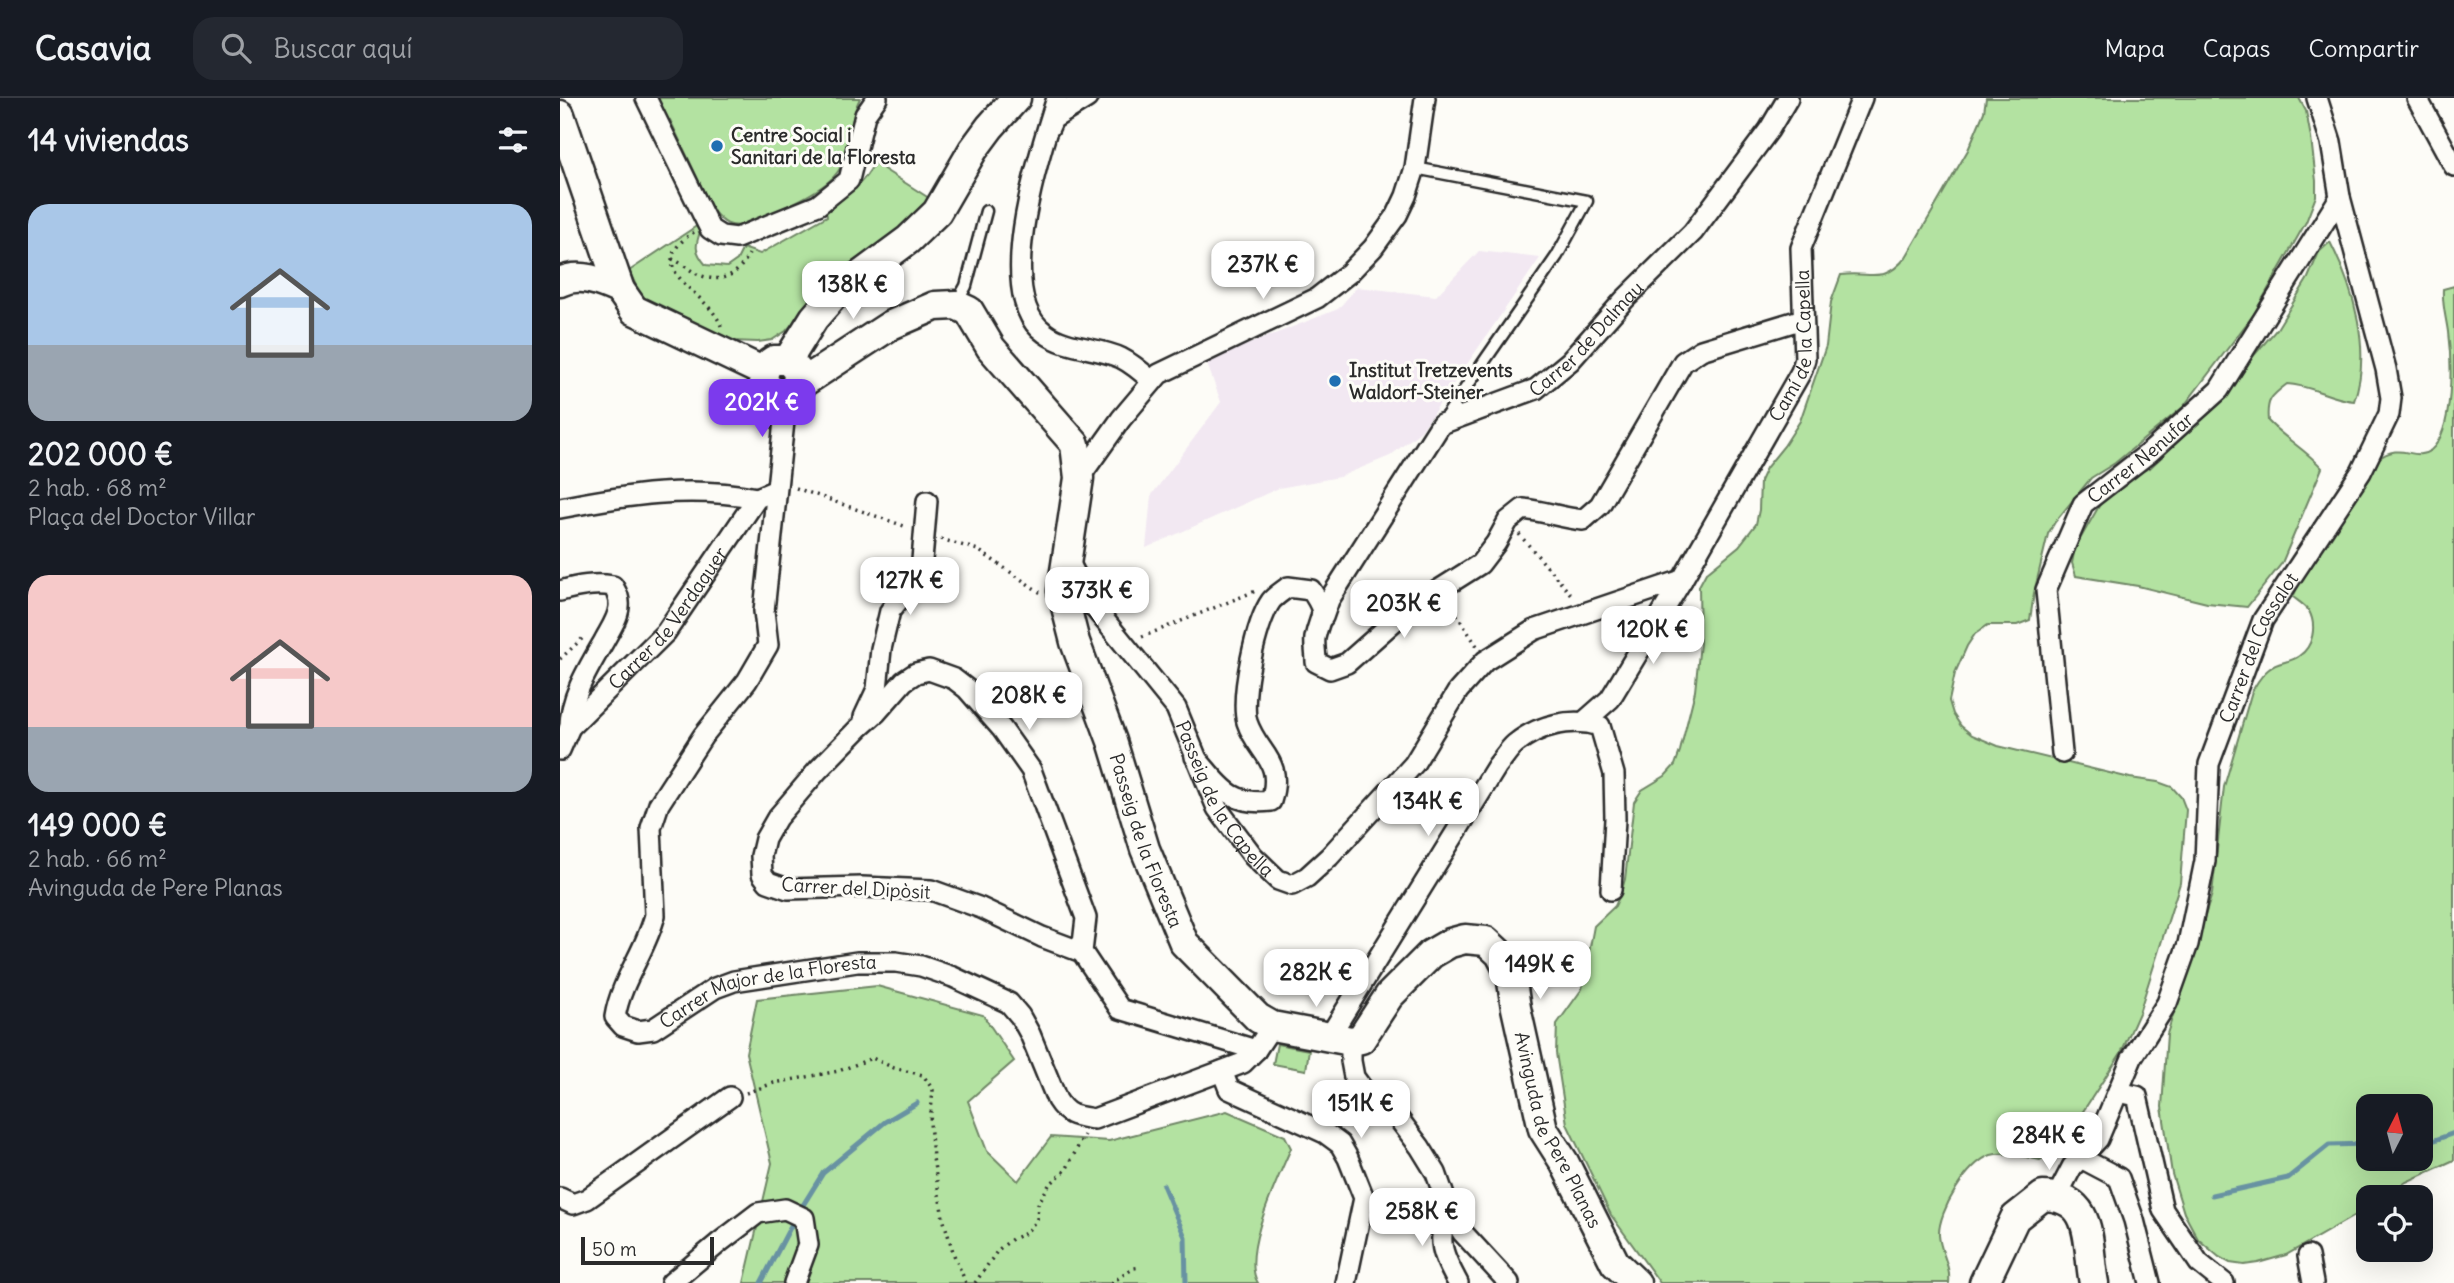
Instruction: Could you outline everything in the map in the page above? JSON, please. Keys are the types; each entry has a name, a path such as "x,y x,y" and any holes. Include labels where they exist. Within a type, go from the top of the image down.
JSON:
{"street":[{"path":"646,98 707,223 716,233 729,238 746,235 818,205 849,180 865,115 877,98"},
{"path":"560,508 630,495 707,490 757,498 776,490 784,377 814,318 835,294 908,240 937,212 973,150 1016,98"},
{"path":"1057,98 1030,186 1020,267 1023,300 1034,325 1047,335 1121,358 1152,381"},
{"path":"1045,135 1053,119 1087,98"},
{"path":"1079,478 1121,419 1159,374 1317,298 1349,274 1373,248 1397,215 1415,168 1425,98"},
{"name":"Carrer de Dalmau","path":"1441,424 1536,388 1570,361 1624,300 1693,232 1769,130 1788,98"},
{"name":"Camí de la Capella","path":"1585,721 1610,699 1682,580 1801,372 1805,359 1801,248 1863,98"},
{"name":"Carrer del Cassalot","path":"2057,1196 2073,1167 2098,1139 2132,1058 2167,1003 2188,944 2205,861 2209,764 2263,620 2361,472 2389,414 2391,398 2386,369 2340,198 2332,142 2317,98"},
{"path":"2417,98 2454,166"},
{"path":"560,115 620,290 635,310 784,377"},
{"name":"Carrer Nenufar","path":"2062,753 2046,590 2083,504 2150,452 2219,390 2340,198"},
{"path":"560,282 566,279 595,279 620,290"},
{"path":"784,377 935,306 956,305"},
{"name":"Passeig de la Floresta","path":"956,305 969,311 991,348 1075,444 1079,478 1062,591 1076,642 1112,741 1145,849 1184,943 1258,1018 1272,1026"},
{"path":"1441,424 1329,600 1315,639 1316,662 1330,669 1347,663 1407,610 1480,564 1496,543 1508,520 1523,509 1583,520 1600,505 1683,362 1701,350 1803,318"},
{"name":"Carrer Major de la Floresta","path":"776,490 764,611 768,645 747,681 704,736 659,804 650,828 655,915 625,979 615,1017 623,1026 638,1031 645,1030 677,1015 715,988 734,981 857,962 896,962 921,966 953,976 1010,1003 1020,1016 1064,1111 1094,1119"},
{"name":"Carrer de Verdaguer","path":"560,750 567,722 666,632 757,498"},
{"path":"859,728 877,689 881,649 890,611 921,572 927,501"},
{"name":"Passeig de la Capella","path":"1066,557 1089,601 1176,708 1217,808 1253,856 1278,880 1292,885 1307,877 1329,857 1414,764 1458,691 1485,660 1534,630 1682,580"},
{"path":"560,591 580,585 613,586 620,609 590,665 567,722"},
{"path":"1195,757 1228,794 1251,803 1271,801 1276,782 1271,764 1247,723 1244,701 1255,639 1271,601 1288,587 1311,590 1318,600 1323,617"},
{"path":"859,728 904,681 916,673 929,670 954,679 967,689 1002,729 1031,769 1086,918 1082,952 1120,1009 1256,1050"},
{"path":"1340,1039 1497,766 1514,745 1551,726 1585,721 1600,726 1614,774 1615,819 1611,890"},
{"name":"Carrer del Dipòsit","path":"859,728 777,818 765,839 761,856 762,874 768,882 788,889 862,887 931,890 955,897 1051,941 1082,952"},
{"name":"Avinguda de Pere Planas","path":"1340,1039 1361,1039 1389,996 1431,954 1450,943 1465,939 1486,941 1500,954 1511,975 1543,1129 1564,1162 1615,1264 1636,1283"},
{"path":"1094,1119 1243,1063 1256,1050 1272,1026 1340,1039"},
{"path":"1340,1039 1351,1061 1354,1077 1362,1088 1398,1118 1420,1147 1436,1173 1449,1210 1462,1232 1509,1283"},
{"path":"1222,1071 1229,1089 1325,1133 1340,1144 1364,1198 1346,1283"},
{"path":"2118,1091 2137,1096 2164,1210 2199,1263 2224,1283"},
{"path":"560,1198 573,1204 587,1199 730,1097"},
{"path":"2081,1157 2119,1178 2134,1220 2150,1283"},
{"path":"1984,1283 2015,1218 2043,1196 2057,1196 2074,1204 2080,1211 2087,1227 2094,1283"},
{"path":"671,1283 758,1213 785,1209 804,1218 808,1245 794,1283"},
{"path":"1449,1210 1442,1224 1441,1241 1444,1259 1458,1283"},
{"path":"2308,1256 2313,1283"}],"lane":[{"path":"1415,168 1587,201 1557,256 1441,424"},
{"path":"956,305 966,286 986,211"}],"path":[{"path":"696,231 682,240 671,258 674,269 694,295 709,308"},
{"path":"671,258 701,276 714,279 733,276 742,267 750,250"},
{"path":"1508,520 1565,586"},
{"path":"1124,644 1254,590"},
{"path":"1441,590 1473,638"},
{"path":"730,1097 774,1083 839,1071 872,1058 894,1068 923,1075 933,1090 930,1122 941,1207 954,1255 966,1283"},
{"path":"975,1283 998,1250 1026,1233 1037,1219 1038,1204 1049,1185 1066,1170 1094,1119"},
{"path":"1111,1283 1141,1266"}],"shaded area":[{"name":"Institut Tretzevents Waldorf-Steiner","path":"1479,251 1540,258 1421,431 1390,456 1339,477 1279,488 1146,548 1151,496 1221,402 1206,361 1338,309 1357,287 1436,296"}],"green space":[{"path":"654,98 860,98 844,158 835,175 799,200 746,225 736,226 724,221 713,211 670,120 665,121"},
{"path":"1986,98 2299,98 2306,111 2316,196 2306,222 2254,314 2183,407 2115,463 2091,478 2055,522 2048,534 2030,620 2017,625 1988,625 1975,634 1955,673 1949,701 1961,726 1972,735 1998,746 2172,787 2181,797 2186,810 2180,883 2139,1013 2121,1053 2063,1142 2040,1160 2009,1154 1991,1155 1982,1159 1964,1177 1949,1201 1943,1213 1939,1235 1949,1283 1660,1283 1611,1215 1567,1124 1556,1053 1557,1024 1582,989 1594,926 1615,906 1621,893 1634,802 1642,790 1665,776 1675,765 1680,751 1695,691 1700,643 1699,586 1706,573 1739,546 1756,524 1760,481 1766,468 1800,421 1826,346 1831,302 1841,275 1884,274 1898,266 1906,257 1968,150 1984,112"},
{"path":"874,163 932,200 922,215 819,295 786,331 772,340 731,341 642,298 629,271 698,225 701,229 697,248 702,260 706,265 727,267 737,260 743,248 760,254 827,216 825,209 859,184"},
{"path":"2330,242 2339,260 2358,320 2361,341 2359,381 2354,401 2287,384 2273,395 2269,403 2268,421 2322,468 2282,563 2247,607 2207,603 2138,586 2076,576 2072,563 2075,548 2103,499 2123,479 2150,468 2204,417 2277,329 2308,278 2319,252"},
{"path":"2454,286 2454,1160 2433,1170 2433,1094 2356,1094 2356,1171 2430,1171 2402,1185 2356,1185 2356,1215 2286,1255 2244,1265 2230,1263 2198,1239 2184,1213 2172,1174 2162,1107 2167,1034 2212,894 2224,787 2252,691 2269,669 2304,652 2312,636 2313,623 2309,611 2293,597 2303,575 2377,460 2393,452 2425,453 2431,450 2444,427 2448,412 2450,378 2443,289"},
{"path":"877,986 983,1015 1014,1061 968,1101 987,1151 1018,1181 1051,1137 1109,1141 1227,1111 1285,1136 1291,1148 1257,1235 1254,1270 1258,1283 744,1283 772,1163 746,1053 757,999"},
{"path":"1277,1044 1309,1050 1306,1070 1273,1064"}],"waterway":[{"path":"800,1210 823,1173 885,1122 917,1103"},
{"path":"2433,1141 2454,1133"},
{"path":"2212,1195 2288,1178 2329,1145 2356,1144"},
{"path":"1163,1185 1185,1237 1186,1283"},
{"path":"761,1283 795,1218"}],"place":[{"name":"Centre Social i Sanitari de la Floresta","path":"717,146"},
{"name":"Institut Tretzevents Waldorf-Steiner","path":"1335,381"}]}
